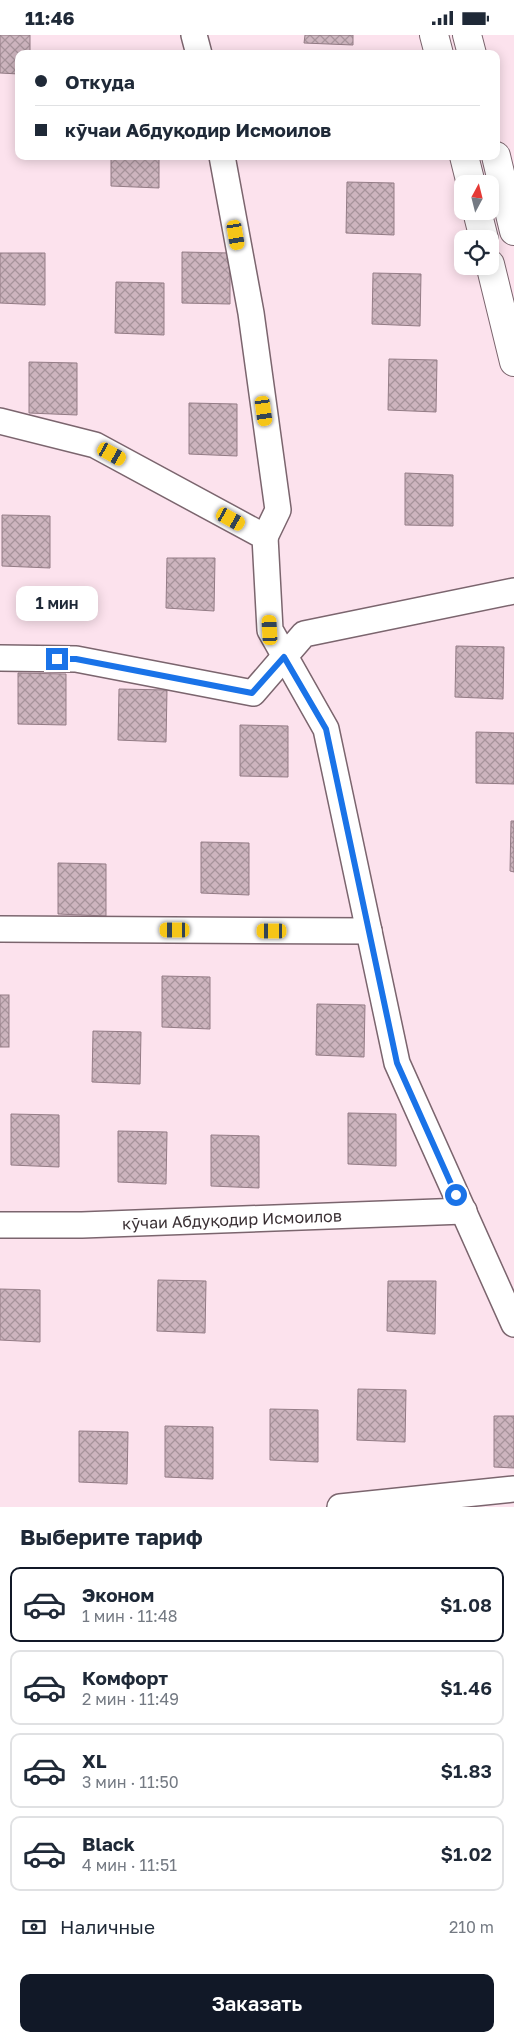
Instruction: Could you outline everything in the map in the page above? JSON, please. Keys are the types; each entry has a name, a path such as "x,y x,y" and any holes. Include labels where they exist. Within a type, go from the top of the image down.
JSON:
{"street":[{"path":"194,35 198,50"},
{"path":"434,35 438,50"},
{"path":"467,35 471,50"},
{"path":"223,160 250,313 278,510 265,537 270,630 326,729 397,1063 514,1324"},
{"path":"465,160 468,175"},
{"path":"497,160 514,231"},
{"path":"493,275 514,362"},
{"path":"0,421 95,445 265,537"},
{"path":"0,658 76,659 252,693 304,634 514,591"},
{"path":"0,929 369,931"},
{"name":"кӯчаи Абдуқодир Исмоилов","path":"0,1225 82,1225 464,1211"},
{"path":"340,1507 514,1489"}],"building":[{"path":"0,35 30,35 30,50 15,50 15,74 0,73"},
{"path":"305,35 353,35 353,45 304,43"},
{"path":"111,160 159,160 159,188 111,186"},
{"path":"347,182 394,183 394,235 346,233"},
{"path":"182,252 230,253 230,304 182,303"},
{"path":"0,253 45,253 45,305 0,303"},
{"path":"373,273 421,274 420,326 372,324"},
{"path":"116,282 164,283 164,335 115,333"},
{"path":"389,359 437,360 436,412 388,410"},
{"path":"29,362 77,363 77,415 29,413"},
{"path":"189,403 237,404 237,456 189,454"},
{"path":"405,473 453,475 453,526 405,525"},
{"path":"2,515 50,516 50,568 2,566"},
{"path":"167,558 215,558 214,611 166,608"},
{"path":"456,646 504,647 503,699 455,697"},
{"path":"18,673 66,674 66,725 18,724"},
{"path":"119,689 167,690 166,742 118,740"},
{"path":"240,725 288,726 288,777 240,776"},
{"path":"476,732 514,733 514,784 476,783"},
{"path":"511,821 514,821 514,872 510,871"},
{"path":"201,842 249,843 249,895 201,893"},
{"path":"58,863 106,864 106,916 58,914"},
{"path":"162,976 210,977 210,1029 162,1027"},
{"path":"0,995 9,995 9,1047 0,1047"},
{"path":"317,1004 365,1005 364,1057 316,1055"},
{"path":"93,1031 141,1032 140,1084 92,1082"},
{"path":"348,1113 396,1114 396,1166 348,1164"},
{"path":"11,1114 59,1115 59,1167 11,1165"},
{"path":"118,1131 167,1132 166,1184 118,1182"},
{"path":"211,1135 259,1136 259,1188 211,1186"},
{"path":"158,1280 206,1281 205,1333 157,1331"},
{"path":"388,1281 436,1281 435,1334 387,1331"},
{"path":"0,1289 40,1290 40,1342 0,1340"},
{"path":"358,1389 406,1390 405,1442 357,1440"},
{"path":"270,1409 318,1410 318,1462 270,1460"},
{"path":"494,1416 514,1416 514,1468 494,1467"},
{"path":"165,1426 213,1427 213,1479 165,1477"},
{"path":"79,1431 128,1432 127,1484 79,1482"}],"route":[{"path":"57,659 76,659 252,693 284,657 326,729 397,1063 456,1195"}]}
